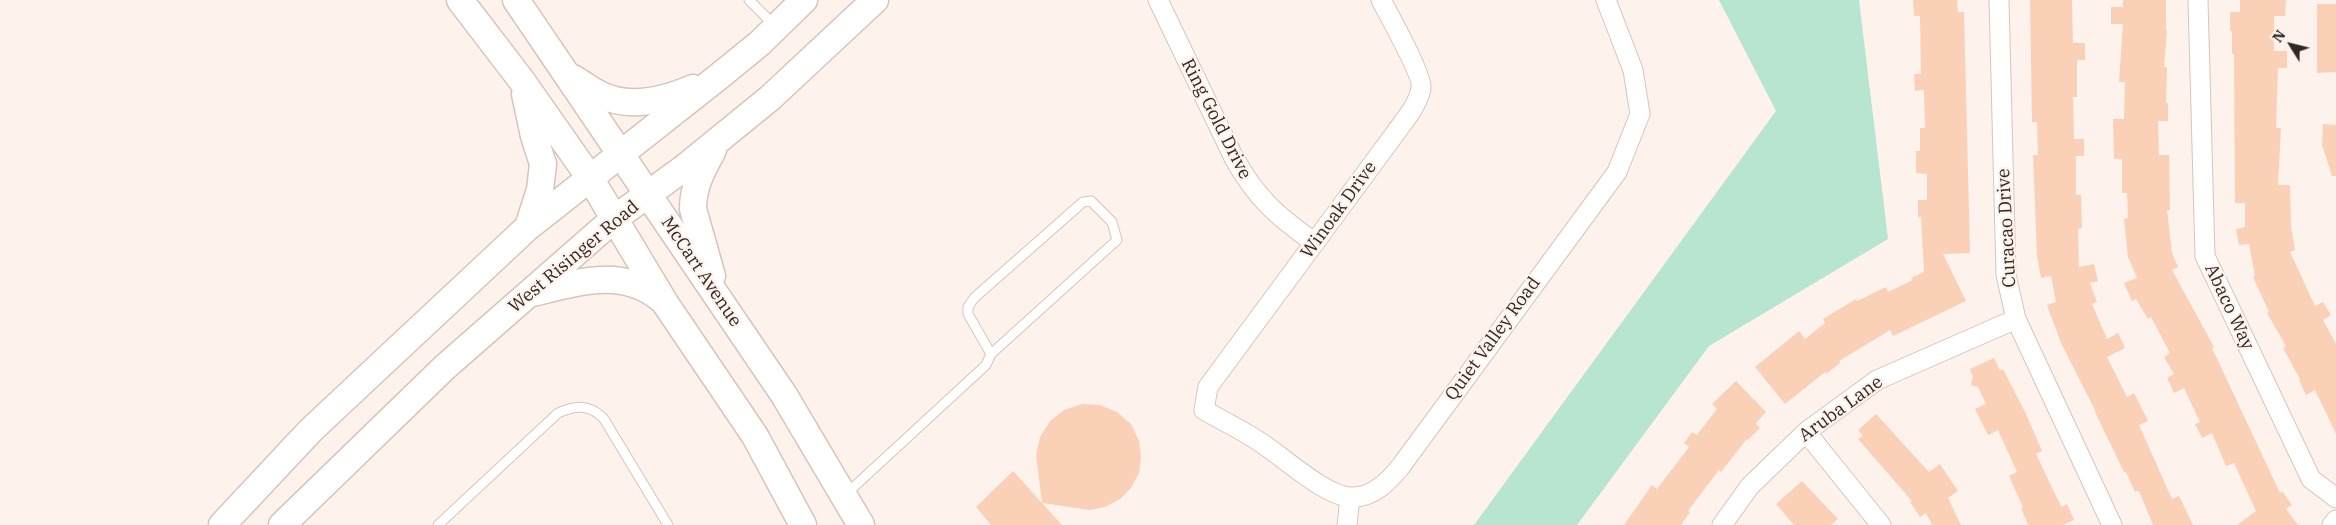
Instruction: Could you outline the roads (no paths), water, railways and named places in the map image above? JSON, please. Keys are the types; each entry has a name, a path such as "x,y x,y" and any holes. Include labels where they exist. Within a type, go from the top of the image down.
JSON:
{"main road":[{"path":"460,0 522,81 590,178 665,302 755,436 799,524"},
{"name":"McCart Avenue","path":"516,0 649,193 784,395 861,525"},
{"path":"222,525 311,430 528,227 717,78 804,0"},
{"name":"West Risinger Road","path":"282,525 445,367 614,219 770,98 875,0"},
{"path":"567,74 600,95 618,100 647,102 667,98 717,78"},
{"path":"522,81 534,136 543,164 540,190 528,227"},
{"path":"718,298 693,209 693,193 698,178 720,138"},
{"path":"530,293 585,280 617,280 650,290 665,302"}],"street":[{"name":"Ring Gold Drive","path":"1158,0 1247,182 1263,202 1285,222 1315,243"},
{"name":"Winoak Drive","path":"1350,498 1337,494 1316,482 1262,442 1204,410 1208,387 1414,106 1422,87 1418,74 1381,0"},
{"name":"Quiet Valley Road","path":"1350,498 1362,496 1388,482 1617,172 1640,114 1632,70 1606,0"},
{"name":"Curacao Drive","path":"1999,0 2006,275 2016,319 2112,525"},
{"name":"Abaco Way","path":"2198,0 2205,256 2311,479 2336,498"},
{"name":"Aruba Lane","path":"1722,525 1750,486 1806,432 1877,380 2016,319"},
{"path":"1806,432 1881,525"},
{"path":"1347,525 1350,498"},
{"path":"2332,525 2336,520"}],"lane":[{"path":"749,0 776,27"},
{"path":"844,495 977,374 986,365 991,354 1117,240 1112,222 1091,201 1084,202 974,298 968,308 968,314 991,354"},
{"path":"438,525 558,413 572,407 584,406 597,412 604,419 668,525"}]}
